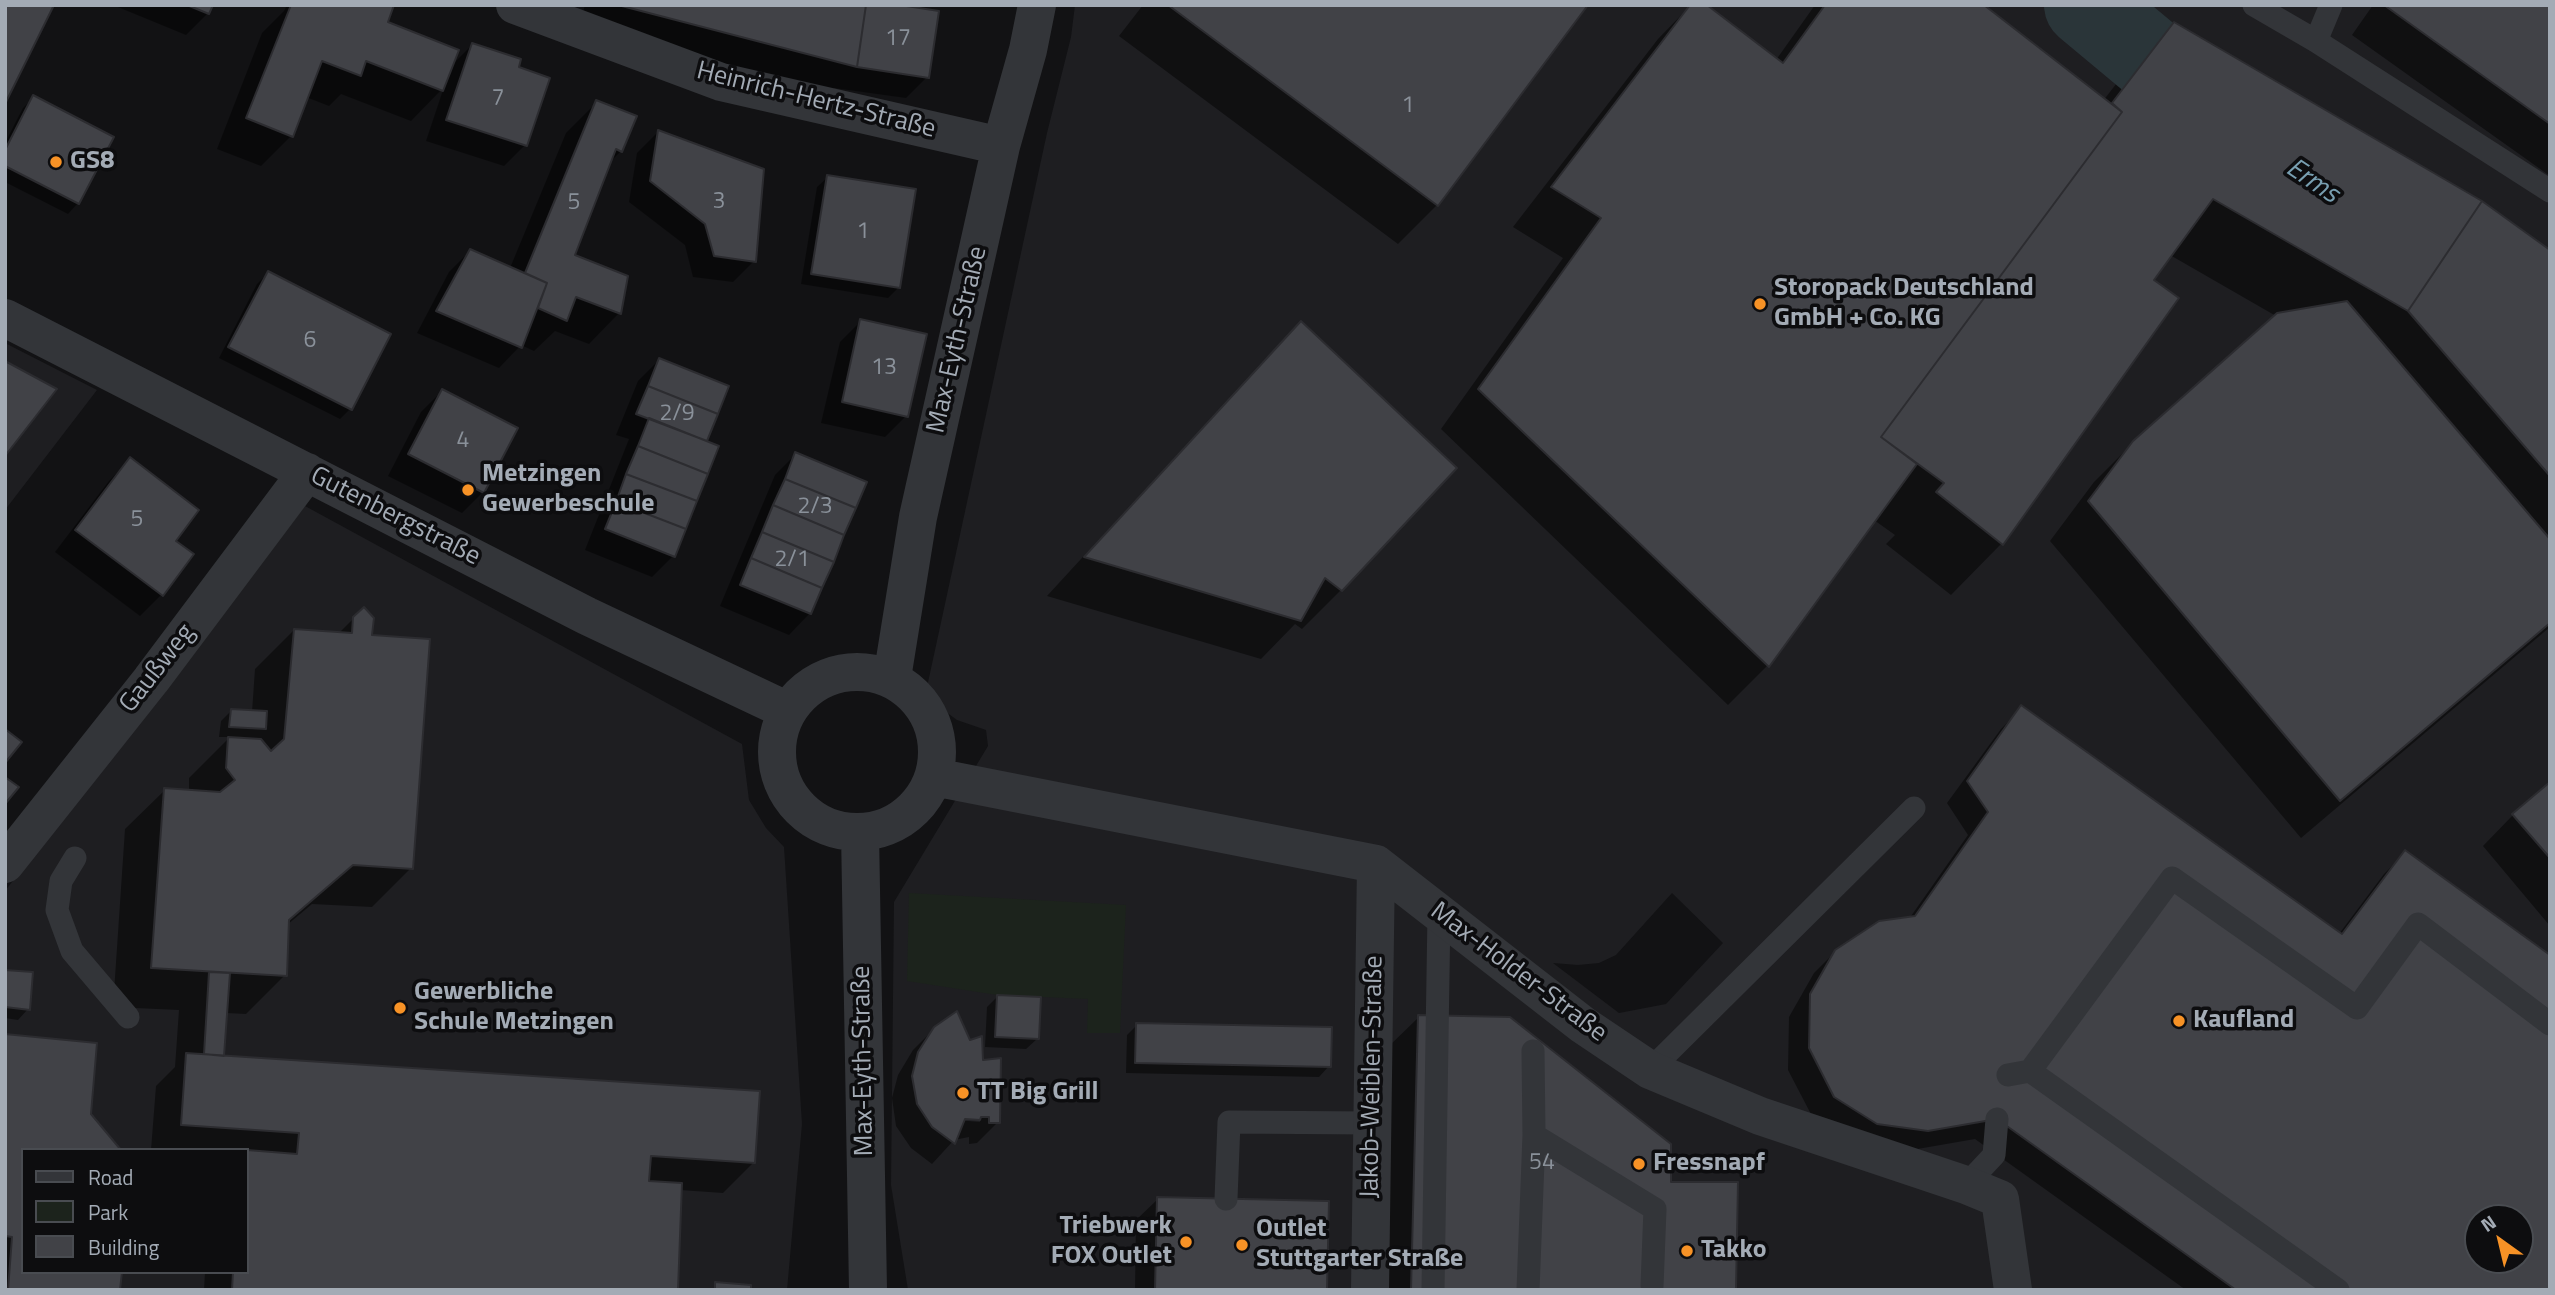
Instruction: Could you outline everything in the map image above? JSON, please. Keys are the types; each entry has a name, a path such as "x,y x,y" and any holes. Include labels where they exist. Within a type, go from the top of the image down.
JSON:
{"street":[{"name":"Heinrich-Hertz-Straße","path":"515,5 721,82 1001,146"},
{"name":"Max-Eyth-Straße","path":"892,678 918,517 1001,146 1028,50 1037,5"},
{"name":"Gutenbergstraße","path":"5,318 587,616 788,711"},
{"name":"Gaußweg","path":"5,864 151,680 307,472"},
{"path":"859,670 892,678 922,703 937,736 934,777 921,802 901,820 871,831 834,829 810,817 790,797 778,767 778,738 788,711 809,687 836,674 859,670"},
{"name":"Max-Holder-Straße","path":"934,777 1376,864 1583,1025 1650,1070 1760,1116 1966,1185 2000,1199 2013,1290"},
{"name":"Max-Eyth-Straße","path":"860,832 868,1290"},
{"name":"Jakob-Weiblen-Straße","path":"1370,1290 1376,864"}],"lane":[{"path":"2254,5 2316,41 2550,191"},
{"path":"2316,41 2331,5"},
{"path":"1650,1070 1914,808"},
{"path":"75,858 61,881 57,910 72,951 128,1017"},
{"path":"2337,1290 2019,1073 2172,878 2357,1007 2418,924 2550,1024"},
{"path":"1433,1290 1439,913"},
{"path":"1528,1290 1534,1135 1533,1051"},
{"path":"1966,1185 1994,1155 1997,1119"},
{"path":"1226,1199 1229,1122 1373,1124"},
{"path":"1534,1135 1655,1209 1652,1286"}],"shaded area":[{"path":"1075,5 2550,5 2550,1290 908,1290 891,1185 894,902 988,746 986,730 957,720 938,706 927,687 1047,133 1071,37","holes":["1672,893 1723,943 1666,1004 1619,1013 1553,963 1599,963 1616,955"]},
{"path":"5,343 97,390 5,510"},
{"name":"Gewerbliche Schule Metzingen","path":"305,506 742,744 749,800 766,828 784,847 802,1124 787,1290 5,1290 5,891"}],"green space":[{"path":"909,893 1126,905 1120,1033 1087,1033 1088,999 997,995 907,981"}],"building":[{"path":"5,5 54,5 5,104"},
{"path":"187,5 213,5 209,14"},
{"path":"291,5 394,5 388,22 459,50 443,91 366,61 361,76 322,61 293,137 246,118"},
{"path":"618,5 866,5 857,67"},
{"path":"866,5 900,5 939,11 929,78 857,67"},
{"path":"1168,5 1588,5 1438,206"},
{"name":"Storopack Deutschland GmbH + Co. KG","path":"1690,5 1707,5 1783,63 1825,5 1984,5 2122,112 1881,437 1917,464 1769,667 1478,389 1601,218 1551,187"},
{"path":"2384,5 2550,5 2550,124"},
{"path":"2174,22 2482,201 2408,311 2213,199 2154,280 2179,298 2003,545 1936,492 1944,483 1881,437 2122,112 2112,103"},
{"path":"472,43 521,59 519,67 550,78 527,146 446,120"},
{"path":"33,95 114,137 79,204 5,166 5,150"},
{"path":"596,100 637,116 622,152 616,149 575,255 628,276 621,314 576,297 567,321 538,308 547,283 525,273"},
{"path":"658,130 764,169 756,262 714,256 705,224 650,181"},
{"path":"827,175 916,189 900,288 811,274"},
{"path":"2482,201 2550,250 2550,476 2408,311"},
{"path":"470,249 547,283 522,348 436,311"},
{"path":"268,271 391,334 352,410 228,347"},
{"path":"2347,301 2550,539 2550,623 2340,801 2088,501 2133,441 2277,313"},
{"path":"860,319 927,334 908,417 842,402"},
{"path":"1301,321 1457,468 1342,591 1325,578 1301,621 1084,557"},
{"path":"659,358 729,386 718,414 648,386"},
{"path":"5,361 57,389 5,456"},
{"path":"648,386 718,414 707,441 636,414"},
{"path":"442,389 518,428 484,493 408,454"},
{"path":"649,418 719,446 708,474 638,446"},
{"path":"638,446 708,474 697,501 626,474"},
{"path":"795,452 867,482 856,508 785,479"},
{"path":"130,457 199,510 176,541 194,554 163,596 75,530"},
{"path":"626,474 697,501 686,529 616,502"},
{"path":"785,479 856,508 844,535 773,505"},
{"path":"616,502 686,529 675,557 605,529"},
{"path":"773,505 844,535 834,562 762,532"},
{"path":"762,532 834,562 822,588 751,558"},
{"path":"751,558 822,588 811,614 740,585"},
{"path":"364,607 374,618 372,635 430,639 413,869 353,865 289,920 287,976 151,968 164,788 220,792 235,780 226,768 228,737 261,739 271,751 284,739 294,629 352,633 353,617"},
{"name":"Kaufland","path":"2021,705 2342,934 2405,850 2550,955 2550,1290 2236,1290 1997,1119 1928,1131 1877,1124 1834,1097 1809,1048 1810,994 1835,950 1879,921 1915,916 1988,812 1967,781"},
{"path":"231,709 267,711 266,729 229,727"},
{"path":"5,729 22,742 5,763"},
{"path":"5,777 19,787 5,804"},
{"path":"2550,782 2550,858 2512,814"},
{"path":"5,970 33,972 30,1010 5,1007"},
{"path":"209,972 230,973 224,1056 204,1054"},
{"path":"997,995 1041,997 1039,1039 995,1037"},
{"path":"957,1011 970,1040 982,1036 983,1060 1001,1058 1000,1123 989,1123 989,1117 981,1117 980,1120 965,1119 955,1144 932,1127 917,1104 912,1076 918,1052 934,1027"},
{"path":"1418,1015 1510,1017 1671,1144 1671,1182 1738,1182 1736,1290 1411,1290"},
{"path":"1136,1023 1332,1027 1331,1067 1135,1063"},
{"path":"5,1034 97,1043 91,1114 119,1148 21,1148 21,1274 122,1274 120,1290 8,1290 12,1237 5,1236"},
{"path":"186,1053 760,1091 755,1163 651,1156 649,1181 682,1183 678,1290 232,1290 233,1274 248,1274 248,1150 297,1154 299,1133 181,1125"},
{"name":"Outlet Stuttgarter Straße","path":"1157,1197 1329,1201 1327,1290 1155,1290"},
{"path":"715,1282 751,1285 751,1290 715,1290"}],"waterway":[{"name":"Erms","path":"2086,5 2236,130"}],"place":[{"name":"GS8","path":"56,162"},
{"name":"Storopack Deutschland GmbH + Co. KG","path":"1760,304"},
{"name":"Metzingen Gewerbeschule","path":"468,490"},
{"name":"Gewerbliche Schule Metzingen","path":"400,1008"},
{"name":"Kaufland","path":"2179,1021"},
{"name":"TT Big Grill","path":"963,1093"},
{"name":"Fressnapf","path":"1639,1164"},
{"name":"Triebwerk FOX Outlet","path":"1186,1242"},
{"name":"Outlet Stuttgarter Straße","path":"1242,1245"},
{"name":"Takko","path":"1687,1251"}]}
